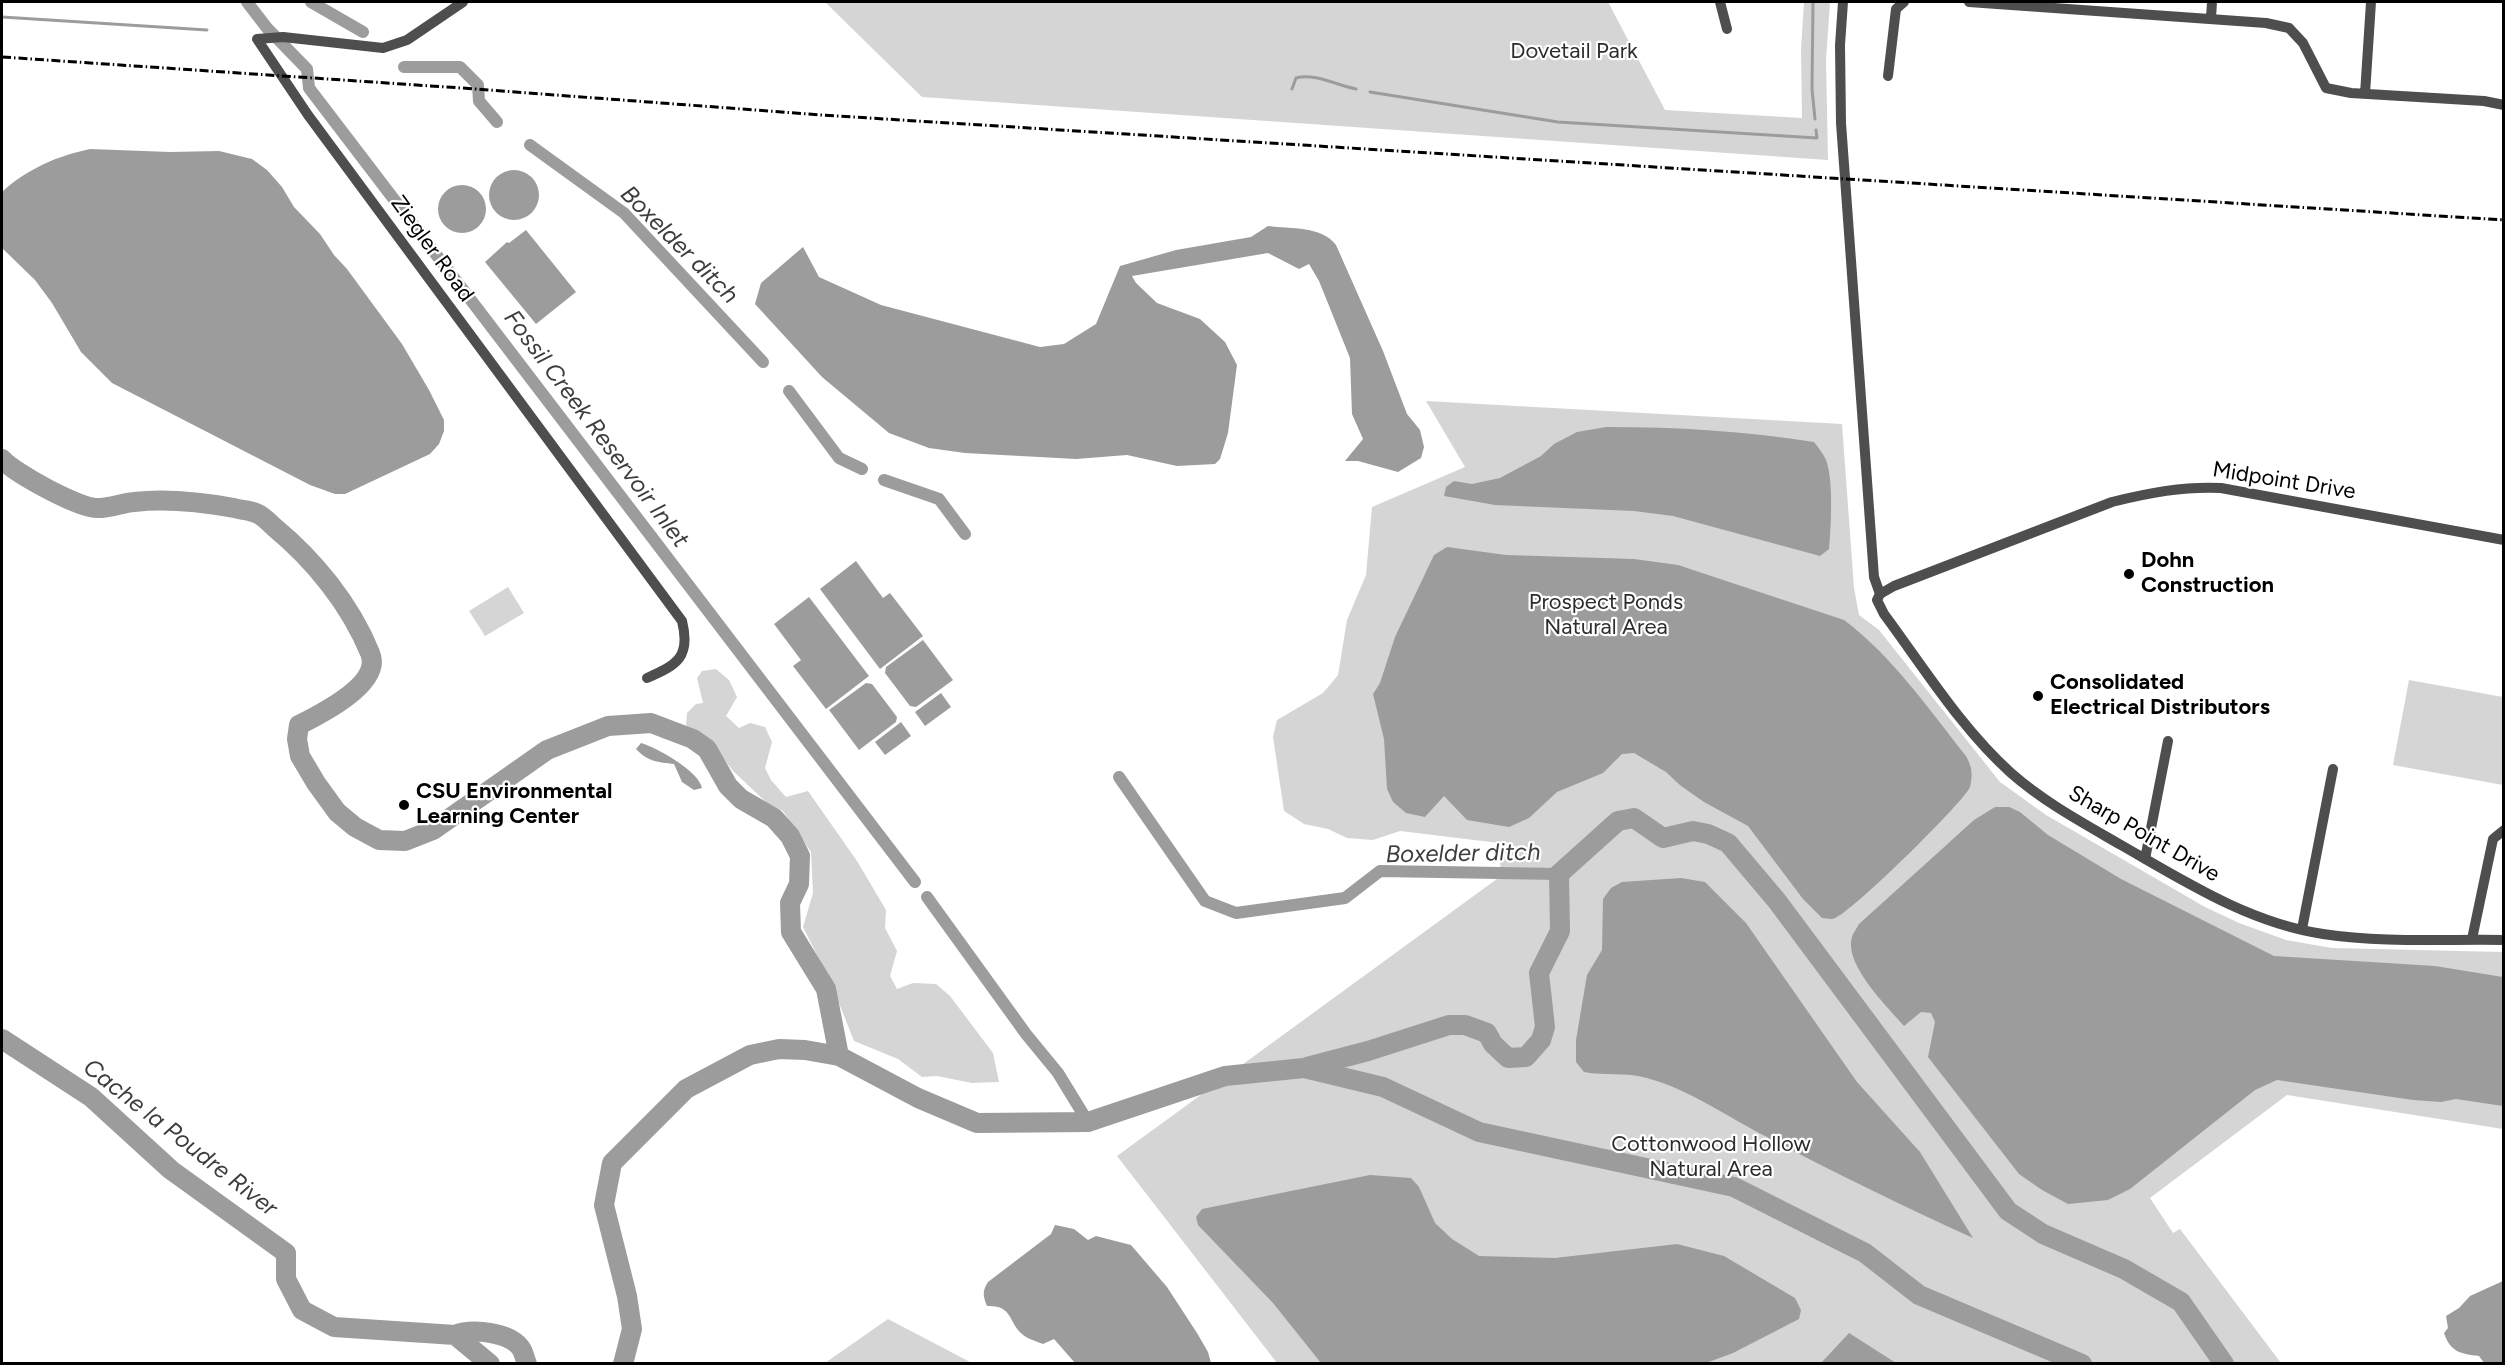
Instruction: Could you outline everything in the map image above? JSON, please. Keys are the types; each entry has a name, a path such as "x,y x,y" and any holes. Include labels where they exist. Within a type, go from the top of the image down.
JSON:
{"street":[{"name":"Ziegler Road","path":"463,2 407,40 383,48 283,37 257,39 308,115 681,621 685,636 684,650 679,660 668,669 647,678"},
{"path":"1720,2 1727,29"},
{"name":"Sharp Point Drive","path":"1843,2 1840,45 1841,123 1874,577 1880,594 1877,600 1879,606 1972,732 2012,773 2057,807 2220,901 2270,921 2321,934 2368,938 2504,940"},
{"path":"1888,76 1896,9 1904,2"},
{"path":"1969,2 2211,18 2289,27 2303,43 2326,88 2365,94 2484,101 2504,105"},
{"path":"2211,18 2212,2"},
{"path":"2365,94 2372,2"},
{"name":"Midpoint Drive","path":"1880,594 1894,586 2112,502 2142,494 2198,487 2221,488 2504,540"},
{"path":"2145,859 2168,741"},
{"path":"2302,929 2333,769"},
{"path":"2472,939 2493,839 2504,830"}],"green space":[{"name":"Dovetail Park","path":"825,2 1608,2 1665,110 1802,118 1801,49 1804,2 1830,2 1826,60 1828,160 922,97"},
{"path":"1426,401 1842,424 1854,588 1859,615 1879,630 2000,782 2046,815 2205,907 2239,923 2286,940 2332,948 2503,952 2503,1129 2287,1095 2150,1198 2173,1233 2180,1229 2281,1363 1277,1363 1117,1156 1501,876 1499,843 1400,831 1373,840 1347,838 1328,829 1304,824 1284,811 1273,737 1277,720 1323,693 1338,675 1347,620 1366,575 1372,507 1465,467"},
{"path":"508,587 524,613 485,636 469,611"},
{"path":"716,669 729,680 737,697 726,716 739,728 750,723 765,727 772,742 765,768 771,780 786,797 808,791 857,861 886,910 885,928 897,951 890,976 897,989 913,983 936,984 950,996 993,1053 999,1082 972,1083 937,1076 922,1077 898,1059 854,1041 831,983 803,927 813,893 811,852 783,811 767,803 733,771 716,749 686,725 687,713 696,704 703,703 697,678 702,671"},
{"path":"2409,680 2503,697 2503,785 2393,765"},
{"path":"888,1319 972,1363 825,1363"}],"shaded area":[{"path":"90,149 219,151 252,159 267,170 282,187 294,207 320,234 402,344 444,420 444,431 439,444 430,454 345,494 335,494 310,485 112,383 81,352 52,303 35,280 2,248 2,192 43,164"},
{"path":"514,170 523,172 534,181 539,195 537,204 528,215 514,220 505,218 494,209 489,195 491,186 500,175"},
{"path":"457,185 467,185 482,195 486,209 485,218 476,229 467,233 457,233 442,223 438,214 438,204 448,189"},
{"path":"1268,226 1314,231 1323,234 1336,245 1383,351 1407,414 1420,430 1424,447 1421,458 1398,472 1358,461 1345,461 1363,439 1352,414 1350,358 1319,281 1309,264 1299,269 1268,253 1132,276 1136,283 1157,303 1200,319 1225,342 1237,365 1228,433 1220,459 1215,464 1177,466 1127,455 1076,459 965,453 929,448 889,433 822,377 755,304 761,283 803,247 819,277 881,305 1040,347 1064,344 1096,324 1120,266 1176,250 1251,237"},
{"path":"526,230 576,292 536,324 485,262 507,242 509,243"},
{"path":"1606,427 1711,430 1814,442 1825,458 1830,477 1829,549 1820,556 1673,516 1634,511 1495,505 1444,496 1446,487 1454,481 1472,484 1500,478 1541,456 1554,444 1577,432"},
{"path":"1447,547 1506,555 1634,559 1678,565 1844,620 1862,634 1894,667 1966,756 1971,771 1970,787 1949,813 1907,856 1845,912 1832,919 1822,918 1803,899 1748,826 1704,802 1666,772 1634,753 1622,754 1603,773 1557,792 1529,818 1509,827 1467,820 1444,796 1425,817 1406,813 1393,802 1387,789 1384,739 1373,694 1380,683 1395,637 1434,555"},
{"path":"856,561 883,598 890,593 923,636 880,669 820,589"},
{"path":"809,597 869,676 826,709 793,666 801,660 774,624"},
{"path":"923,640 953,680 916,707 910,706 885,673 886,667"},
{"path":"866,683 872,684 897,717 896,722 859,750 829,710"},
{"path":"941,693 951,707 925,726 915,712"},
{"path":"901,722 911,736 885,755 875,742"},
{"path":"641,743 657,749 686,768 694,775 702,788 694,790 682,782 674,764 658,762 645,757 636,749"},
{"path":"1995,807 2009,807 2020,812 2048,835 2121,879 2274,956 2435,966 2503,977 2503,1106 2456,1099 2441,1102 2413,1100 2277,1080 2255,1090 2130,1189 2108,1200 2068,1204 2042,1190 2019,1174 1928,1057 1935,1022 1931,1013 1921,1012 1904,1026 1860,972 1851,948 1852,937 1859,924 1974,820"},
{"path":"1681,878 1705,882 1746,923 1857,1082 1920,1152 1973,1238 1816,1163 1678,1089 1639,1076 1584,1072 1576,1062 1576,1040 1587,975 1602,950 1603,899 1611,888 1622,882"},
{"path":"1370,1175 1411,1178 1419,1187 1435,1223 1452,1239 1479,1256 1555,1258 1677,1244 1724,1256 1795,1298 1801,1310 1799,1319 1733,1353 1706,1363 1321,1363 1273,1303 1198,1225 1196,1217 1202,1209"},
{"path":"1055,1225 1074,1229 1088,1240 1096,1236 1131,1245 1167,1287 1208,1352 1211,1363 1075,1363 1054,1339 1043,1344 1029,1339 1018,1329 1006,1311 995,1306 987,1306 984,1294 988,1282 1051,1234"},
{"path":"2503,1281 2503,1363 2484,1363 2479,1356 2457,1351 2449,1344 2444,1333 2448,1328 2446,1316 2459,1308 2470,1296"},
{"path":"1849,1333 1896,1363 1821,1363"}],"waterway":[{"name":"Fossil Creek Reservoir Inlet","path":"247,2 267,28 307,69 309,88 915,882"},
{"name":"Boxelder ditch","path":"311,2 363,32"},
{"path":"1813,2 1812,89 1815,119"},
{"path":"2,17 207,30"},
{"name":"Boxelder ditch","path":"404,67 460,67 478,85 479,101 497,122"},
{"path":"1292,89 1296,78 1303,77 1318,78 1356,89"},
{"path":"1370,92 1558,122 1817,138 1816,130"},
{"name":"Boxelder ditch","path":"530,145 624,213 763,362"},
{"name":"Boxelder ditch","path":"789,391 839,458 862,469"},
{"path":"2,459 20,473 48,489 89,507 102,508 134,502 172,501 209,504 253,512 265,519 317,568 352,617 370,653 372,664 359,686 348,696 299,725 297,739 300,756 337,812 355,827 379,840 405,841 433,830 547,750 608,726 651,723 693,739 707,749 728,786 741,799 774,818 790,836 800,856 799,884 790,903 791,932 826,989 839,1056"},
{"name":"Boxelder ditch","path":"884,480 939,499 965,534"},
{"name":"Boxelder ditch","path":"1119,777 1205,901 1236,913 1345,898 1380,871 1559,874"},
{"path":"1307,1067 1368,1051 1449,1025 1465,1025 1487,1033 1493,1044 1508,1058 1526,1057 1541,1040 1545,1027 1539,973 1560,931 1559,874 1618,821 1634,818 1663,838 1693,831 1708,834 1728,843 1777,901 2008,1211 2043,1234 2124,1269 2181,1302 2224,1364"},
{"name":"Fossil Creek Reservoir Inlet","path":"927,897 1026,1034 1058,1073 1088,1122"},
{"name":"Cache la Poudre River","path":"2,1039 91,1097 171,1170 286,1253 286,1279 302,1310 334,1327 455,1335 490,1364"},
{"name":"Cache la Poudre River","path":"623,1364 632,1329 627,1296 604,1205 612,1163 686,1089 750,1055 779,1049 805,1050 839,1056 918,1098 977,1123 1088,1122 1225,1076 1304,1068 1383,1087 1479,1132 1734,1187 1865,1253 1919,1295 2082,1364"},
{"path":"455,1335 471,1332 501,1335 517,1344 527,1364"}],"railway":[{"path":"2,57 821,115 2504,220"}],"place":[{"name":"Dohn Construction","path":"2129,574"},
{"name":"Consolidated Electrical Distributors","path":"2038,696"},
{"name":"CSU Environmental Learning Center","path":"404,805"}],"park label":[{"name":"Prospect Ponds Natural Area","path":"1606,616"},
{"name":"Cottonwood Hollow Natural Area","path":"1711,1158"}]}
